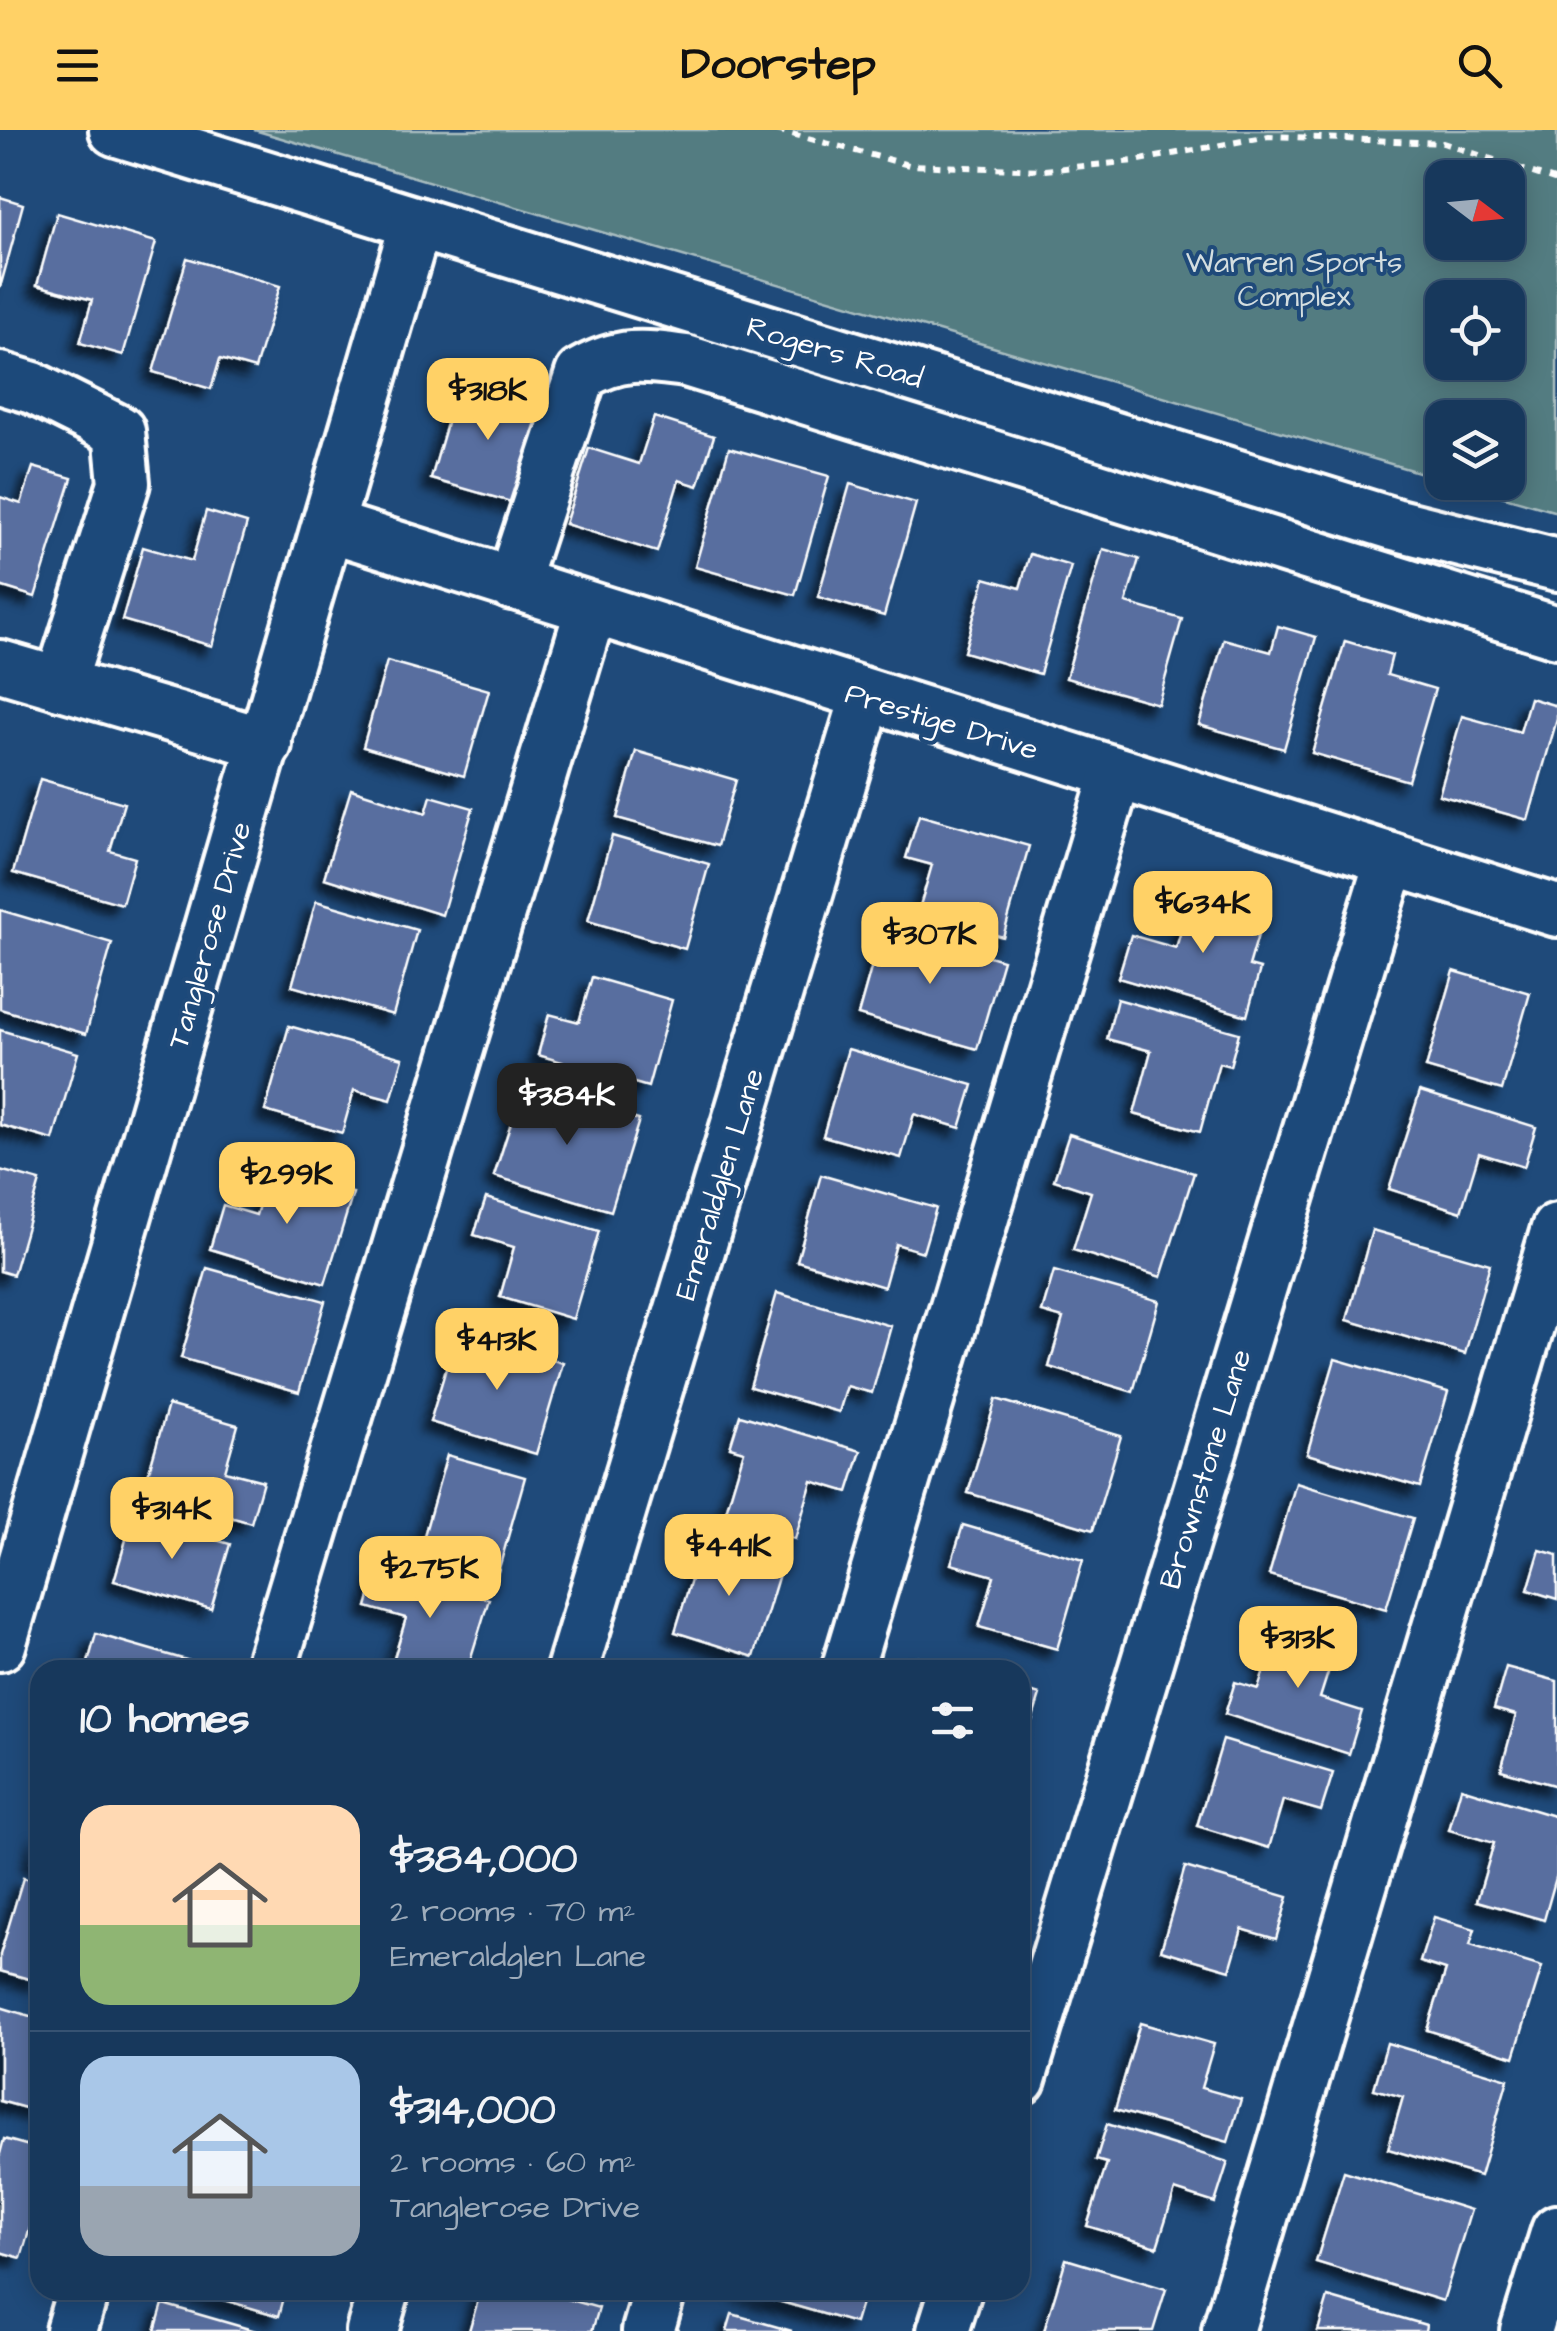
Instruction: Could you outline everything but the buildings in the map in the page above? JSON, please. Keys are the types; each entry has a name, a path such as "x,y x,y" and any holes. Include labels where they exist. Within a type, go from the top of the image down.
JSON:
{"street":[{"name":"Rogers Road","path":"115,130 1410,529 1557,565"},
{"name":"Tanglerose Drive","path":"0,1645 416,223"},
{"path":"512,584 581,374 610,358 647,356 686,361 1557,632"},
{"path":"0,378 33,388 119,430 124,483 60,684"},
{"name":"Prestige Drive","path":"330,526 866,698 1557,912"},
{"path":"273,1660 590,609"},
{"path":"0,666 266,744"},
{"name":"Emeraldglen Lane","path":"575,1660 866,698"},
{"path":"849,1660 1116,775"},
{"name":"Brownstone Lane","path":"1030,2045 1391,859"},
{"path":"1228,2331 1557,1229"},
{"path":"1526,2331 1557,2231"},
{"path":"71,2331 80,2300"},
{"path":"372,2331 381,2300"},
{"path":"648,2331 657,2300"},
{"path":"943,2331 953,2300"}],"path":[{"path":"777,130 909,165 1044,170 1135,161 1269,136 1443,143 1557,181"}],"green space":[{"name":"Warren Sports Complex","path":"254,130 1557,130 1557,512 1515,500 1525,500 1525,400 1425,400 1425,474"}]}
